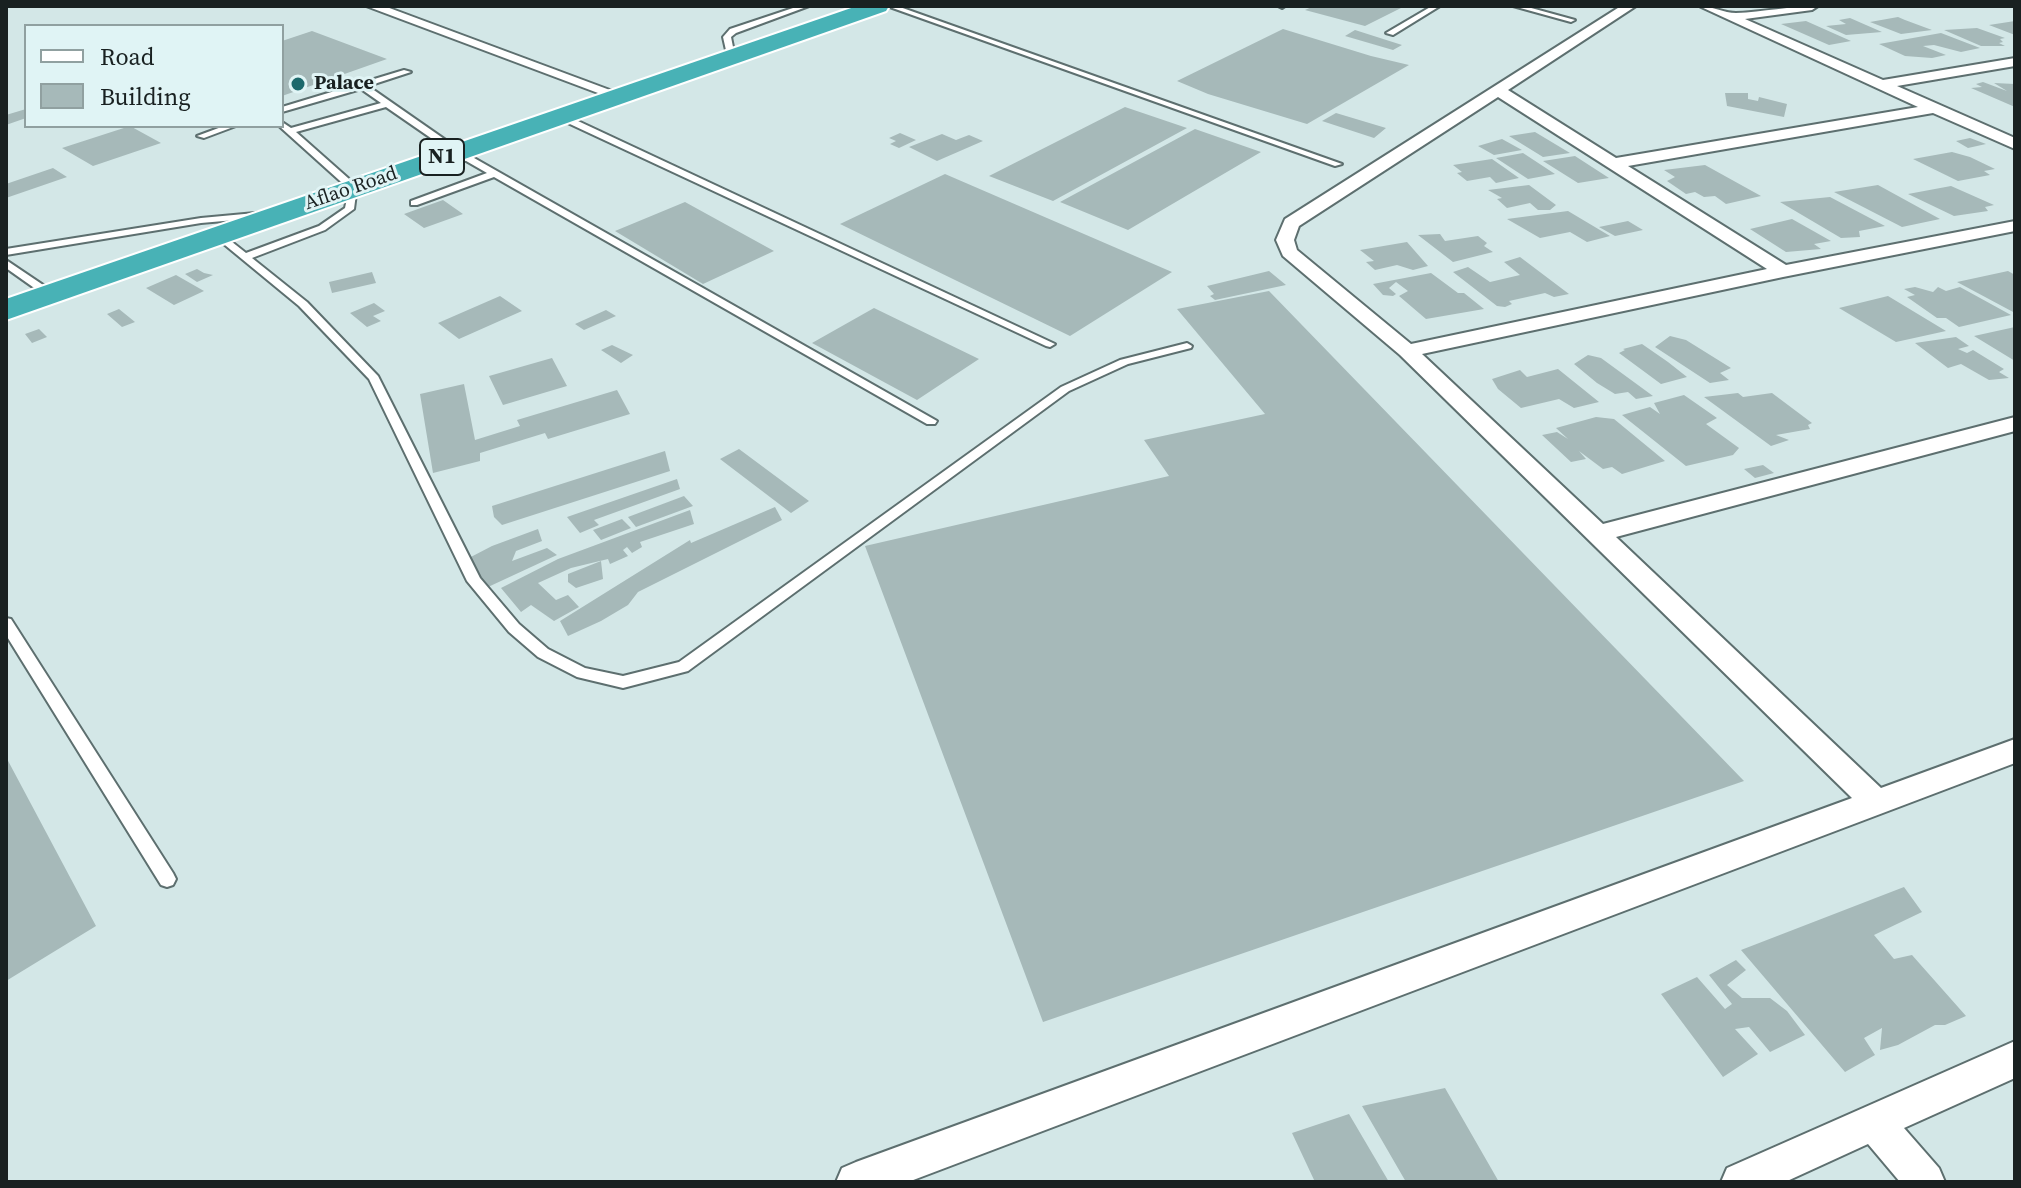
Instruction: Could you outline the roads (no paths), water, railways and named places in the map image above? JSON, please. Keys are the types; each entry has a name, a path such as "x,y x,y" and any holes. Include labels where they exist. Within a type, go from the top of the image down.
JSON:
{"highway":[{"name":"Aflao Road","path":"6,310 878,6"}],"street":[{"path":"372,6 619,96"},
{"path":"1630,6 1291,223 1285,240 1289,252 1407,351 1876,802"},
{"path":"1705,6 2015,144"},
{"path":"1730,17 1812,6"},
{"path":"1883,84 2015,62"},
{"path":"1499,91 1783,271"},
{"path":"1616,163 1936,108"},
{"path":"1407,351 1783,271 2015,226"},
{"path":"1598,534 2015,424"},
{"path":"856,1182 910,1173 2015,751"},
{"path":"1741,1182 2015,1059"},
{"path":"1875,1123 1925,1182"}],"lane":[{"path":"731,57 727,37 733,31 806,6"},
{"path":"890,6 1338,164"},
{"path":"1390,33 1437,6"},
{"path":"1516,6 1571,20"},
{"path":"284,109 407,72"},
{"path":"362,86 457,152 931,421"},
{"path":"290,131 387,104"},
{"path":"560,116 1050,344"},
{"path":"245,257 322,228 339,219 349,209 354,188 284,126"},
{"path":"201,136 226,128"},
{"path":"414,203 495,173"},
{"path":"6,252 217,216 279,214"},
{"path":"219,236 303,304 374,378 474,581 514,628 543,653 582,673 623,682 683,667 1065,389 1124,362 1187,346"},
{"path":"6,263 51,295"},
{"path":"6,623 167,879"}],"place":[{"name":"Palace","path":"298,84"}]}
